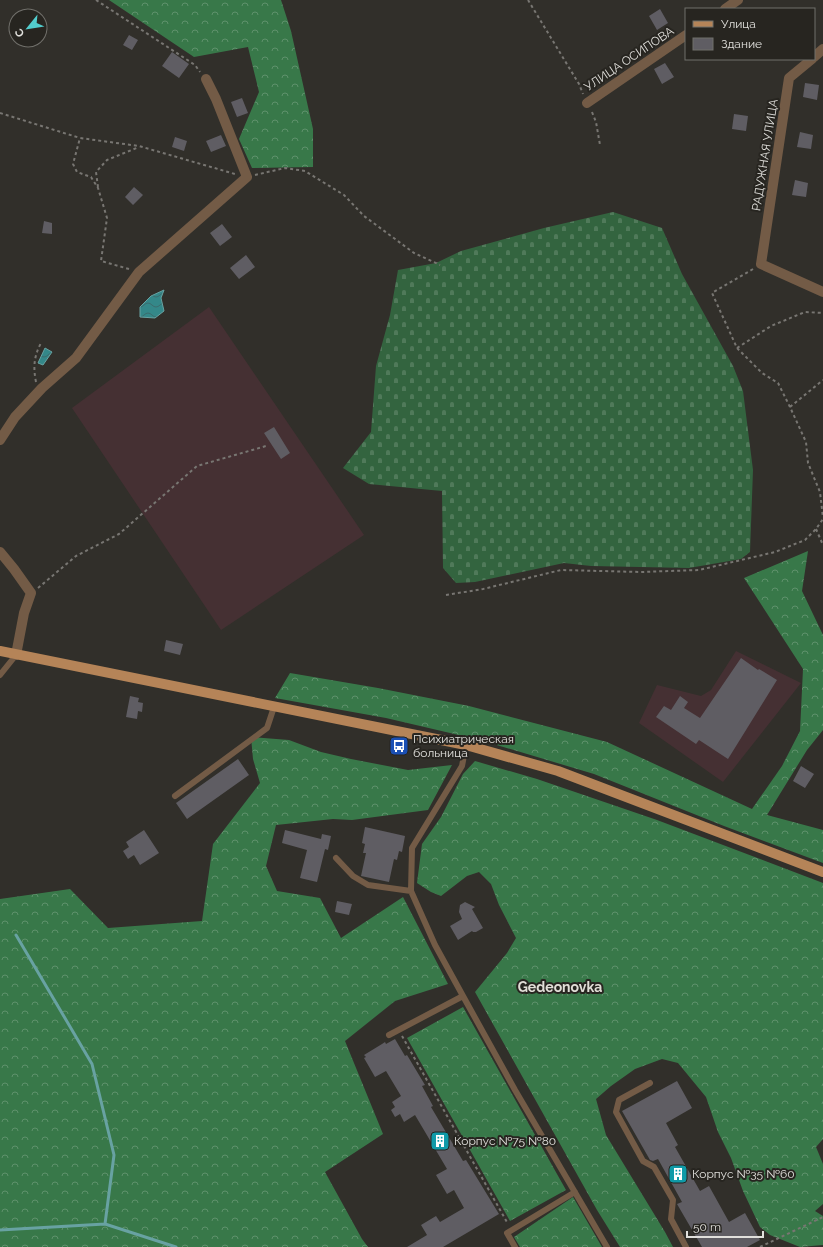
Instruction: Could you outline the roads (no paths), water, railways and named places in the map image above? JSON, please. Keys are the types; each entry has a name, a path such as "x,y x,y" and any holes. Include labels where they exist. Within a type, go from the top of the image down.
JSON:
{"main road":[{"path":"0,651 466,746 558,771 823,872"}],"street":[{"path":"726,8 738,0"},
{"name":"УЛИЦА ОСИПОВА","path":"587,103 685,37"},
{"path":"815,56 823,49"},
{"name":"РАДУЖНАЯ УЛИЦА","path":"811,60 790,78 762,264 823,292"},
{"path":"0,440 15,417 38,392 76,358 139,272 246,177 216,99 206,79"},
{"path":"0,552 31,593 24,613 16,655"}],"lane":[{"path":"0,675 16,655"},
{"path":"175,796 267,728 274,707"},
{"path":"466,746 462,766 412,848 411,891 435,945 463,996 515,1090 607,1247"},
{"path":"336,858 353,876 368,885 411,891"},
{"path":"390,1035 463,996"},
{"path":"650,1083 619,1100 616,1112 643,1161 654,1167 673,1200 671,1219 686,1247"},
{"path":"515,1247 507,1234 575,1192"}],"water":[{"path":"164,290 161,298 164,311 155,318 140,317 140,307 151,296"},
{"path":"45,348 52,352 43,365 38,363"}],"waterway":[{"path":"16,935 92,1064 114,1155 105,1224"},
{"path":"0,1230 105,1224 176,1247"}],"place":[{"name":"Психиатрическая больница","path":"399,746"},
{"name":"Корпус №75 №80","path":"440,1141"},
{"name":"Корпус №35 №60","path":"678,1174"}],"district":[{"name":"Gedeonovka","path":"560,987"}]}
